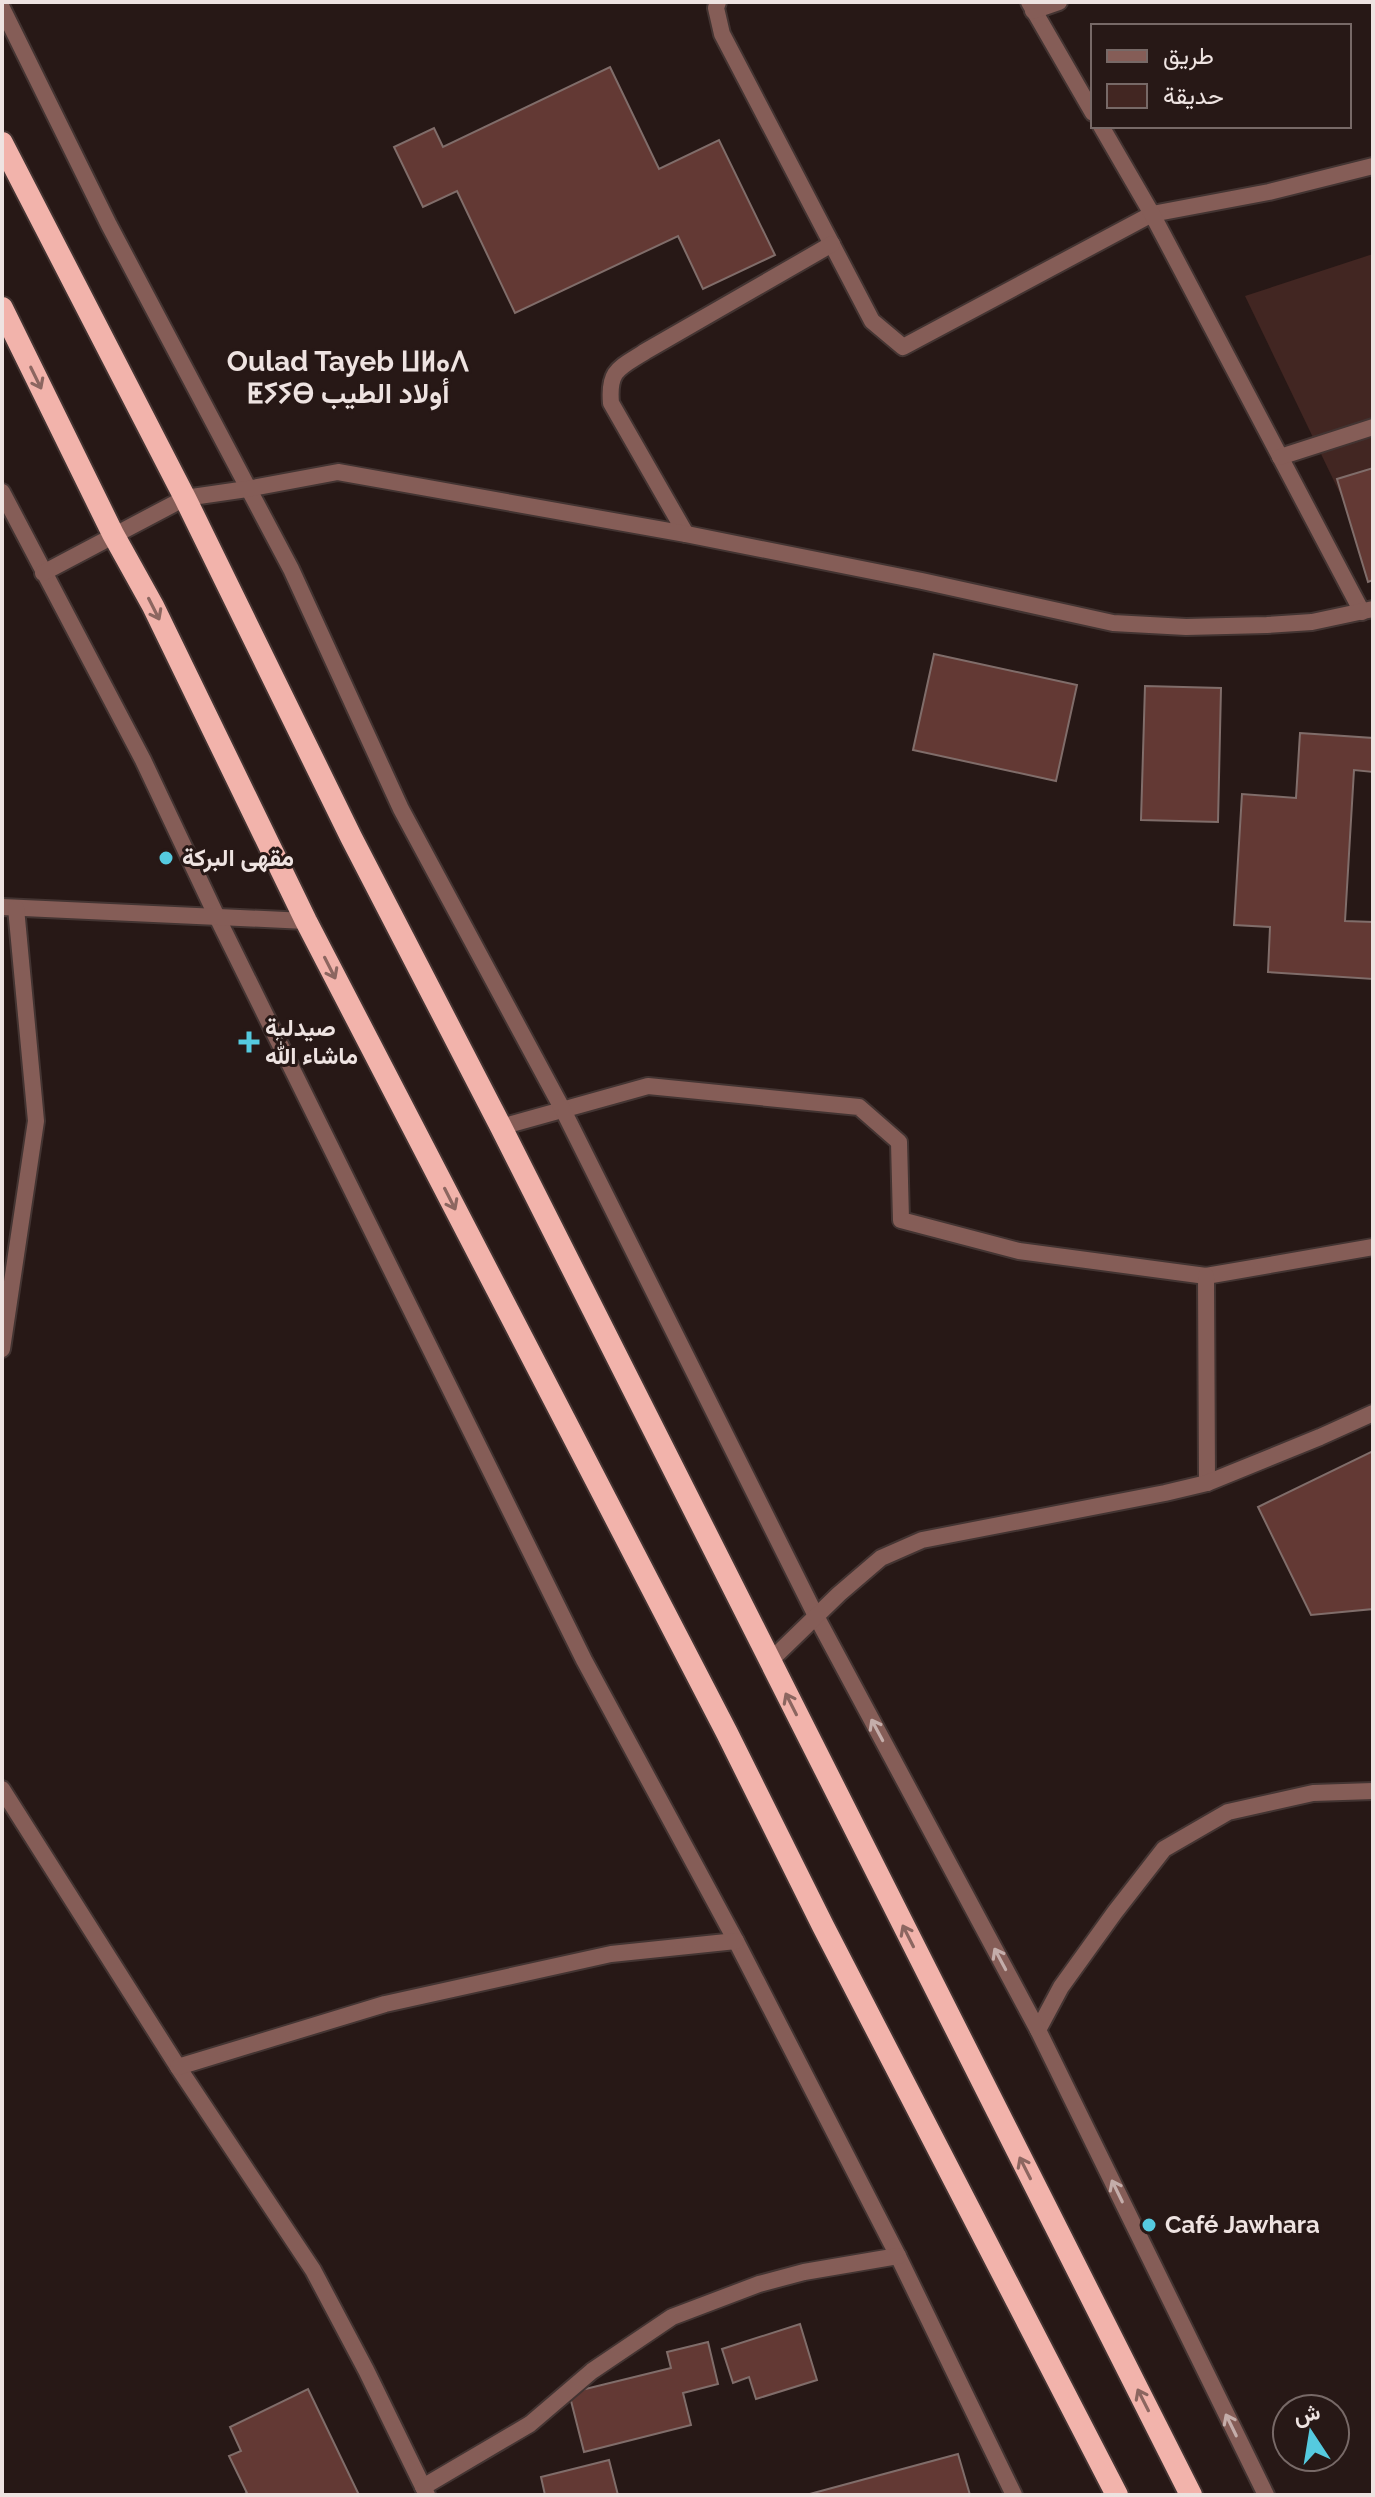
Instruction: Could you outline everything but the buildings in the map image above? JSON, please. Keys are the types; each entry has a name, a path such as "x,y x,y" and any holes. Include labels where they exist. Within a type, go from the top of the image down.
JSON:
{"highway":[{"path":"2,143 185,498 351,837 501,1127 1191,2495"},
{"path":"2,308 113,534 153,606 306,921 1117,2495"}],"street":[{"path":"718,2 716,8 722,34 872,321 903,347 1152,214 1269,192 1373,166"},
{"path":"1059,2 1031,7 1091,110"},
{"path":"2,8 109,225 291,569 401,809 563,1110 816,1616 1038,2030 1266,2495"},
{"path":"43,573 185,498 338,472 686,534 1113,623 1186,627 1267,625 1312,622 1368,611 1280,457 1152,214 1102,128"},
{"path":"686,534 611,403 609,384 618,369 646,351 832,244"},
{"path":"1280,457 1373,427"},
{"path":"2,492 143,760 217,917 584,1660 736,1941 898,2256 1014,2495"},
{"path":"2,1349 36,1121 9,907 306,921"},
{"path":"501,1127 648,1086 859,1107 899,1142 901,1220 1019,1251 1206,1276 1373,1247"},
{"path":"1206,1276 1207,1483"},
{"path":"769,1662 881,1558 922,1540 1207,1483 1373,1413"},
{"path":"1038,2030 1061,1987 1164,1849 1228,1812 1313,1793 1373,1791"},
{"path":"3,1792 178,2067 313,2270 425,2491 530,2424 592,2371 672,2317 774,2280 898,2256"},
{"path":"178,2067 385,2004 611,1954 736,1941"}],"green space":[{"path":"1373,254 1373,562 1245,296"}],"place":[{"name":"مقهى البركة","path":"166,858"},
{"name":"صيدلية ماشاء الله","path":"249,1042"},
{"name":"Café Jawhara","path":"1149,2225"}],"district":[{"name":"Oulad Tayeb ⵡⵍⴰⴷ ⵟⵢⵢⴱ أولاد الطيب","path":"348,377"}]}
